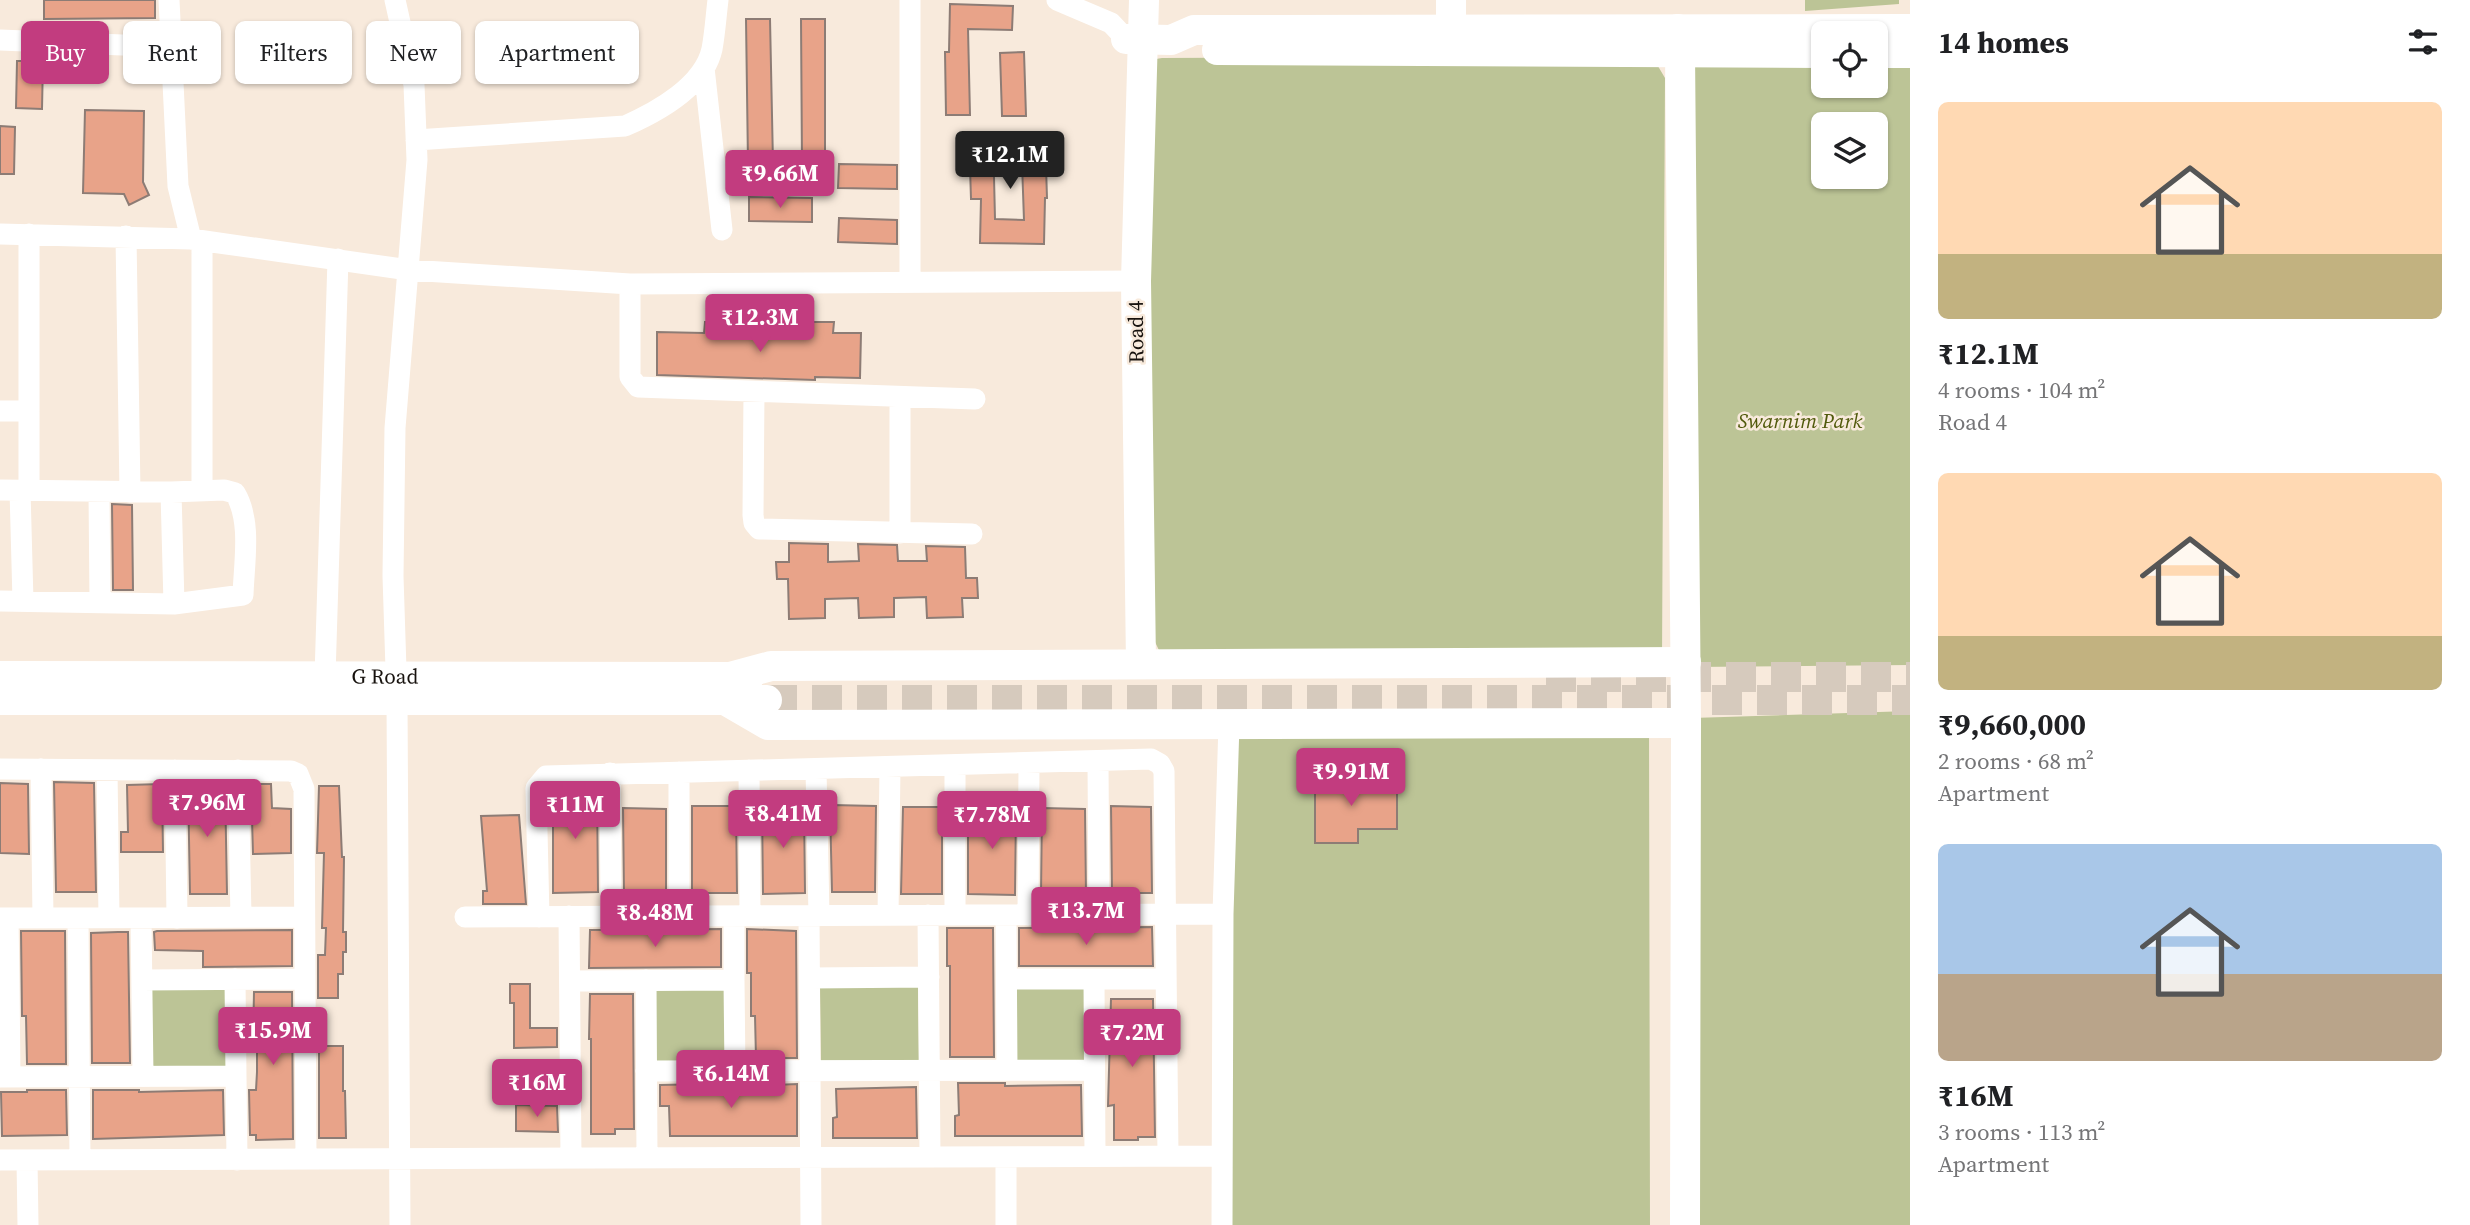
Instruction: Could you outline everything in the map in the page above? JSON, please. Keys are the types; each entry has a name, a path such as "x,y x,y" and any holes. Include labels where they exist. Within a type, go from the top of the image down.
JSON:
{"street":[{"path":"169,0 170,21"},
{"path":"395,0 414,85 417,160 394,428 393,576 397,689 400,1225"},
{"path":"416,140 625,126 658,109 691,83 704,68 712,51 718,0"},
{"path":"910,0 910,282"},
{"path":"1057,0 1147,40 1191,50 1451,40 1679,41 1910,29"},
{"name":"Road 4","path":"1126,0 1147,40"},
{"name":"Road 4","path":"1132,664 1129,280 1147,40 1144,0"},
{"path":"1451,0 1451,40"},
{"path":"0,40 123,45"},
{"path":"1679,41 1811,51"},
{"path":"1679,41 1686,662 1685,1225"},
{"path":"1888,53 1910,53"},
{"path":"704,68 722,230"},
{"path":"173,84 178,186 197,240 202,491"},
{"path":"0,234 197,240 409,270 631,284 1129,280"},
{"path":"23,601 16,490 29,411 29,234"},
{"path":"126,236 130,492"},
{"path":"325,677 338,259"},
{"path":"631,284 630,377 633,383 645,389 975,399"},
{"path":"754,392 753,515 754,523 759,529 972,534"},
{"path":"900,397 901,533"},
{"path":"0,411 29,411"},
{"path":"0,601 174,604 243,594 245,528 235,493 225,490 16,490"},
{"path":"99,492 100,603"},
{"path":"171,492 174,604"},
{"path":"1686,662 771,666 727,688 768,724 1686,723"},
{"name":"G Road","path":"0,676 325,677 397,689"},
{"name":"G Road","path":"0,700 397,689 768,688"},
{"path":"1222,1225 1223,914 1230,724"},
{"path":"538,917 536,788 546,776 1151,759 1160,764 1164,771 1168,1156"},
{"path":"1098,762 1099,915"},
{"path":"1028,915 1029,764"},
{"path":"955,766 955,915"},
{"path":"888,915 890,767"},
{"path":"0,769 237,770 291,771 298,774 304,789 306,1159"},
{"path":"41,769 43,918"},
{"path":"107,769 109,918"},
{"path":"811,1225 810,978 814,916 816,769"},
{"path":"175,770 177,918"},
{"path":"237,770 241,917"},
{"path":"735,1071 734,980 742,916 749,770"},
{"path":"679,772 679,916"},
{"path":"610,773 611,916"},
{"path":"465,917 1223,914"},
{"path":"928,915 930,1157"},
{"path":"1006,915 1007,1070"},
{"path":"569,916 571,1158"},
{"path":"236,1076 5,1077 4,918 304,917"},
{"path":"78,918 79,1160"},
{"path":"141,918 143,1076"},
{"path":"810,978 929,977"},
{"path":"142,979 305,979"},
{"path":"235,979 237,1160"},
{"path":"1007,979 1166,979"},
{"path":"1094,979 1095,1156"},
{"path":"646,980 647,1158"},
{"path":"570,981 734,980"},
{"path":"646,1072 1094,1070"},
{"path":"0,1160 1222,1156"},
{"path":"1006,1157 1006,1225"},
{"path":"27,1160 28,1225"}],"green space":[{"path":"1805,0 1899,0 1899,4 1805,11"},
{"path":"1652,56 1665,78 1662,661 1168,669 1144,619 1150,60"},
{"name":"Swarnim Park","path":"1690,58 1811,58 1811,98 1888,98 1888,58 1910,58 1910,665 1691,667"},
{"path":"1910,711 1910,1225 1695,1225 1692,718"},
{"path":"1234,716 1649,721 1650,1225 1230,1225"},
{"path":"820,985 918,985 919,1064 821,1064"},
{"path":"654,986 729,988 728,1064 652,1063"},
{"path":"1015,988 1084,989 1084,1067 1015,1067"},
{"path":"147,990 231,990 231,1069 147,1070"}],"building":[{"path":"44,0 155,0 155,18 44,19"},
{"path":"950,4 1013,6 1012,30 968,29 970,115 946,115 945,52 949,52"},
{"path":"746,19 770,19 773,163 748,163"},
{"path":"801,19 825,19 825,163 802,163"},
{"path":"1024,52 1026,116 1002,116 1000,53"},
{"path":"17,61 21,61 21,84 43,84 42,109 16,108"},
{"path":"85,110 144,111 143,182 149,195 129,205 124,194 83,193"},
{"path":"0,126 15,127 14,174 0,174"},
{"path":"993,135 995,219 1024,220 1021,135 1045,135 1047,198 1044,244 980,243 981,199 971,199 969,136"},
{"path":"839,164 897,165 897,189 838,188"},
{"path":"749,197 812,198 812,222 749,221"},
{"path":"839,218 897,220 897,244 838,242"},
{"path":"705,322 730,322 730,333 808,336 808,322 834,322 833,333 861,333 860,378 815,377 815,380 657,375 657,332 704,333"},
{"path":"112,504 132,505 133,590 113,590"},
{"path":"789,543 828,544 828,562 859,561 858,544 897,545 898,561 927,561 926,546 965,547 966,578 977,578 978,598 962,598 963,617 927,618 926,597 894,598 894,617 859,618 858,598 825,599 825,618 789,619 788,579 777,579 776,562 789,562"},
{"path":"1315,773 1357,773 1357,785 1397,785 1397,829 1358,829 1358,843 1315,843"},
{"path":"54,782 94,783 96,892 56,892"},
{"path":"0,783 28,784 29,854 0,853"},
{"path":"162,784 163,852 121,852 121,832 128,832 127,785"},
{"path":"188,784 225,784 227,894 190,894"},
{"path":"251,784 271,784 272,808 291,809 291,853 253,854"},
{"path":"319,786 339,786 344,857 343,932 346,932 346,952 343,952 343,974 338,974 338,998 318,998 318,955 325,955 326,928 322,928 324,853 317,853"},
{"path":"597,788 598,892 553,893 553,805 556,805 556,789"},
{"path":"832,805 876,806 875,892 832,892"},
{"path":"692,806 736,806 737,893 692,893"},
{"path":"1111,806 1151,807 1152,893 1112,893"},
{"path":"762,807 804,807 805,893 763,894"},
{"path":"903,807 942,807 942,894 901,894"},
{"path":"623,808 666,809 666,895 624,895"},
{"path":"968,808 1016,809 1015,895 968,894"},
{"path":"1042,808 1085,809 1086,895 1041,895"},
{"path":"519,815 526,904 483,904 483,891 487,891 481,816"},
{"path":"1152,927 1153,966 1019,966 1019,928"},
{"path":"947,928 993,928 994,1057 950,1057 950,966 947,966"},
{"path":"721,929 721,967 589,968 590,930"},
{"path":"747,929 796,931 797,1058 756,1058 755,1016 751,1016 751,973 747,973"},
{"path":"292,930 292,966 203,967 203,951 155,950 154,932 157,931"},
{"path":"21,931 65,931 66,1064 27,1064 26,1016 22,1016"},
{"path":"128,932 130,1063 92,1063 91,933"},
{"path":"510,984 530,984 530,1028 557,1028 557,1047 514,1048 514,1003 510,1003"},
{"path":"254,992 292,992 293,1139 256,1140 256,1135 250,1135 249,1090 256,1090 257,1072 257,1043 253,1043"},
{"path":"590,994 633,994 634,1129 615,1129 615,1134 591,1134"},
{"path":"1111,999 1153,999 1155,1137 1114,1140 1114,1105 1108,1106"},
{"path":"319,1046 343,1046 346,1138 319,1138"},
{"path":"958,1083 1005,1083 1005,1086 1081,1085 1082,1136 955,1136 955,1116 959,1115"},
{"path":"705,1084 705,1088 797,1084 797,1136 670,1136 669,1106 660,1106 660,1085"},
{"path":"916,1087 917,1138 833,1138 833,1118 837,1117 836,1089"},
{"path":"66,1090 67,1135 2,1136 1,1092"},
{"path":"93,1090 223,1090 224,1135 93,1139"},
{"path":"516,1105 557,1106 558,1132 516,1131"}],"tunnel":[{"path":"1546,677 1910,677"},
{"path":"767,700 1910,700"}]}
